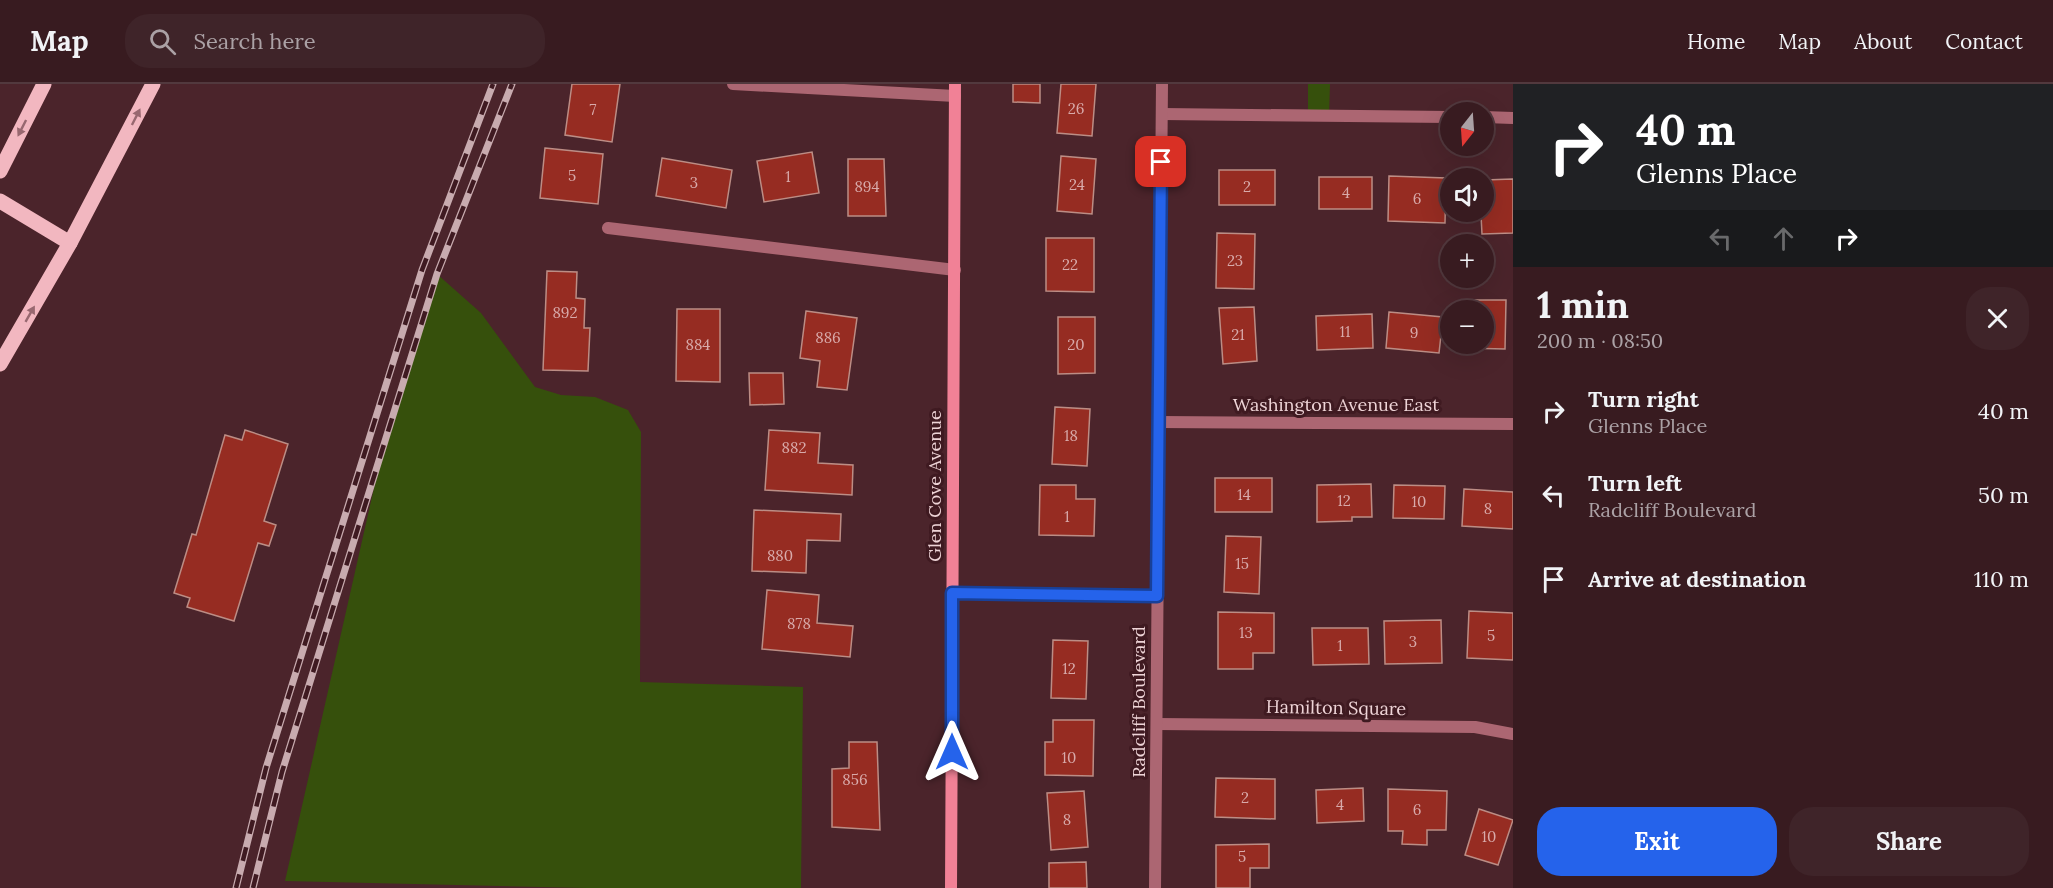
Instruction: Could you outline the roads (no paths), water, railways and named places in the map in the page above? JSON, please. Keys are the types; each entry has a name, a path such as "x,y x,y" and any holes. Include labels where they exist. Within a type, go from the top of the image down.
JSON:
{"main road":[{"path":"0,171 44,84"},
{"path":"0,364 70,243 153,84"},
{"name":"Glen Cove Avenue","path":"951,888 955,90"},
{"path":"0,201 70,243"}],"street":[{"path":"732,84 955,90"},
{"name":"Radcliff Boulevard","path":"1155,888 1162,84"},
{"path":"1162,114 1440,117"},
{"path":"1494,117 1513,117"},
{"path":"608,228 955,270"},
{"name":"Washington Avenue East","path":"1159,422 1513,424"},
{"path":"952,593 1157,596"},
{"name":"Hamilton Square","path":"1157,724 1475,727 1513,734"}],"railway":[{"path":"236,888 266,768 422,270 493,84"},
{"path":"253,888 282,772 437,274 512,84"}]}
